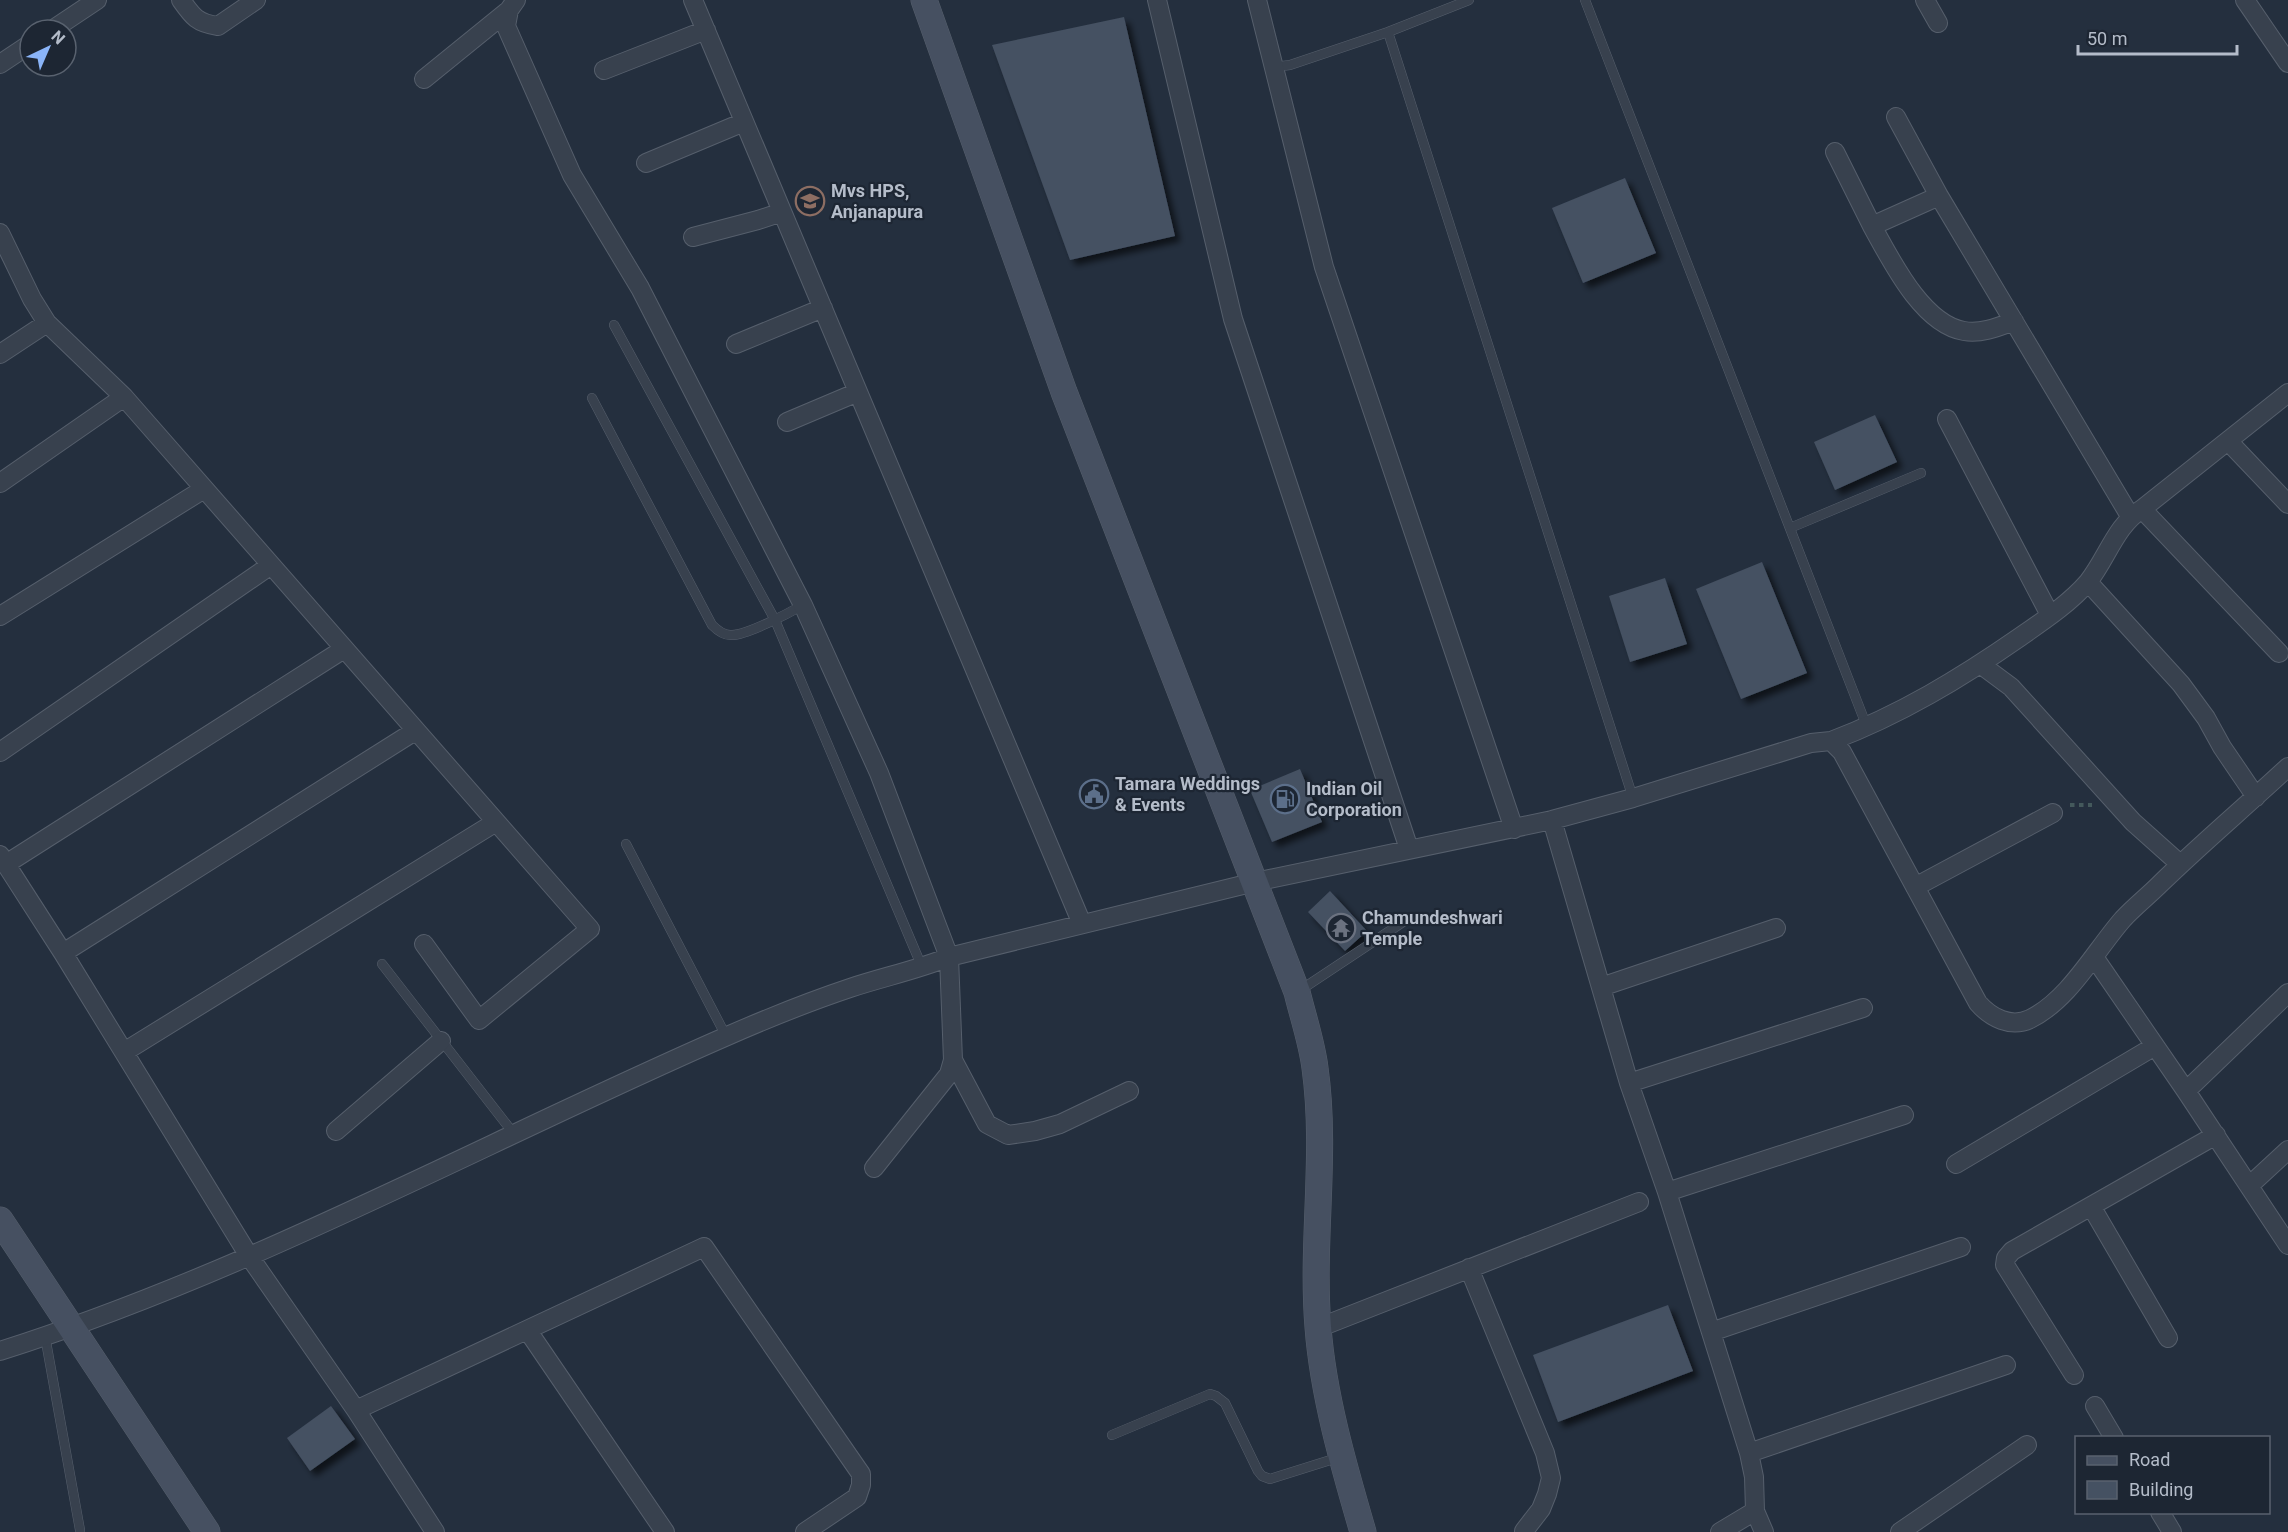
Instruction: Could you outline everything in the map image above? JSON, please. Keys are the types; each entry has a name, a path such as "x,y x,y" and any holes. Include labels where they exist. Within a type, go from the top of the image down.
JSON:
{"street":[{"path":"70,18 97,0"},
{"path":"181,0 194,18 206,25 218,26 256,0"},
{"path":"693,0 1082,924"},
{"path":"924,0 1064,392 1297,992 1315,1067 1320,1169 1316,1260 1318,1328 1324,1377 1363,1532"},
{"path":"1157,0 1233,319 1409,849"},
{"path":"1257,0 1324,267 1514,829"},
{"path":"1925,0 1938,23"},
{"path":"2245,0 2288,63"},
{"path":"424,79 512,5"},
{"path":"512,5 506,26 572,175 640,288 803,605 879,773 949,957 953,1060 949,1074 874,1168"},
{"path":"604,70 706,30"},
{"path":"0,64 18,52"},
{"path":"1896,117 2014,321 2136,513 2279,653"},
{"path":"646,163 744,122"},
{"path":"1835,152 1901,279 1940,323 1964,331 1985,331 2014,321"},
{"path":"1872,226 1940,196"},
{"path":"693,237 782,212"},
{"path":"0,233 32,299 47,323 124,397 590,930 479,1020 424,944"},
{"path":"736,344 823,308"},
{"path":"0,354 47,323"},
{"path":"787,422 858,392"},
{"path":"0,483 124,397"},
{"path":"0,1351 70,1328 249,1256 726,1036 851,988 922,968 949,957 1255,882 1552,820 1633,798 1811,742 1832,741 1867,728 1931,695 2050,615 2088,582 2136,513 2286,398"},
{"path":"1947,419 2050,615"},
{"path":"2228,441 2288,504"},
{"path":"0,616 204,489"},
{"path":"0,752 271,565"},
{"path":"2088,582 2181,684 2206,718 2222,747 2256,797"},
{"path":"344,649 3,859 249,1256 356,1410 435,1532"},
{"path":"1980,664 2011,687 2119,807 2180,864"},
{"path":"63,953 415,731"},
{"path":"1832,741 1842,752 1978,1003 1987,1013 1998,1019 2014,1023 2028,1020 2047,1009 2094,957 2124,919 2180,864 2288,767"},
{"path":"1915,887 2053,813"},
{"path":"1552,820 1629,1083 1667,1192 1749,1453 1754,1477 1755,1511 1764,1532"},
{"path":"124,1052 496,822"},
{"path":"1601,987 1776,928"},
{"path":"2094,957 2186,1090 2288,1245"},
{"path":"2186,1090 2288,993"},
{"path":"1629,1083 1863,1008"},
{"path":"336,1131 441,1041"},
{"path":"1956,1164 2156,1046"},
{"path":"953,1060 987,1124 1008,1135 1060,1124 1129,1091"},
{"path":"1667,1192 1904,1115"},
{"path":"2074,1375 2005,1264 2006,1258 2012,1251 2216,1136"},
{"path":"2249,1186 2288,1150"},
{"path":"1318,1328 1640,1202"},
{"path":"2091,1206 2168,1338"},
{"path":"0,1220 207,1532"},
{"path":"356,1410 704,1246 861,1474 861,1485 857,1497 805,1532"},
{"path":"1711,1332 1961,1247"},
{"path":"1468,1268 1545,1453 1551,1478 1541,1509 1524,1531"},
{"path":"528,1330 665,1532"},
{"path":"1749,1453 2006,1365"},
{"path":"2095,1407 2113,1436"},
{"path":"1900,1532 2027,1445"},
{"path":"1720,1532 1755,1511"},
{"path":"2161,1514 2172,1532"}],"lane":[{"path":"1274,67 1290,65 1388,32 1469,0"},
{"path":"1586,0 1867,728"},
{"path":"1388,32 1633,798"},
{"path":"614,325 775,620 922,968"},
{"path":"592,398 712,625 719,632 733,635 775,620 803,605"},
{"path":"1790,528 1921,473"},
{"path":"626,844 726,1036"},
{"path":"1297,992 1403,922"},
{"path":"382,964 514,1134"},
{"path":"45,1336 80,1530"},
{"path":"1112,1435 1210,1394 1225,1403 1262,1476 1270,1479 1343,1456"}],"path":[{"path":"2053,813 2069,806 2088,804 2103,809 2119,807"}],"building":[{"path":"1124,17 1175,236 1070,260 992,45"},
{"path":"1625,178 1656,253 1583,283 1552,208"},
{"path":"1875,415 1897,462 1835,490 1814,442"},
{"path":"1762,562 1807,673 1741,699 1696,589"},
{"path":"1665,578 1687,644 1630,662 1609,596"},
{"path":"1300,769 1322,822 1272,842 1250,790"},
{"path":"1330,891 1367,931 1345,951 1308,912"},
{"path":"1668,1305 1693,1371 1558,1422 1533,1355"},
{"path":"331,1406 355,1439 310,1471 287,1438"}],"place":[{"name":"Mvs HPS, Anjanapura","path":"810,201"},
{"name":"Tamara Weddings & Events","path":"1094,794"},
{"name":"Indian Oil Corporation","path":"1285,799"},
{"name":"Chamundeshwari Temple","path":"1341,928"}]}
